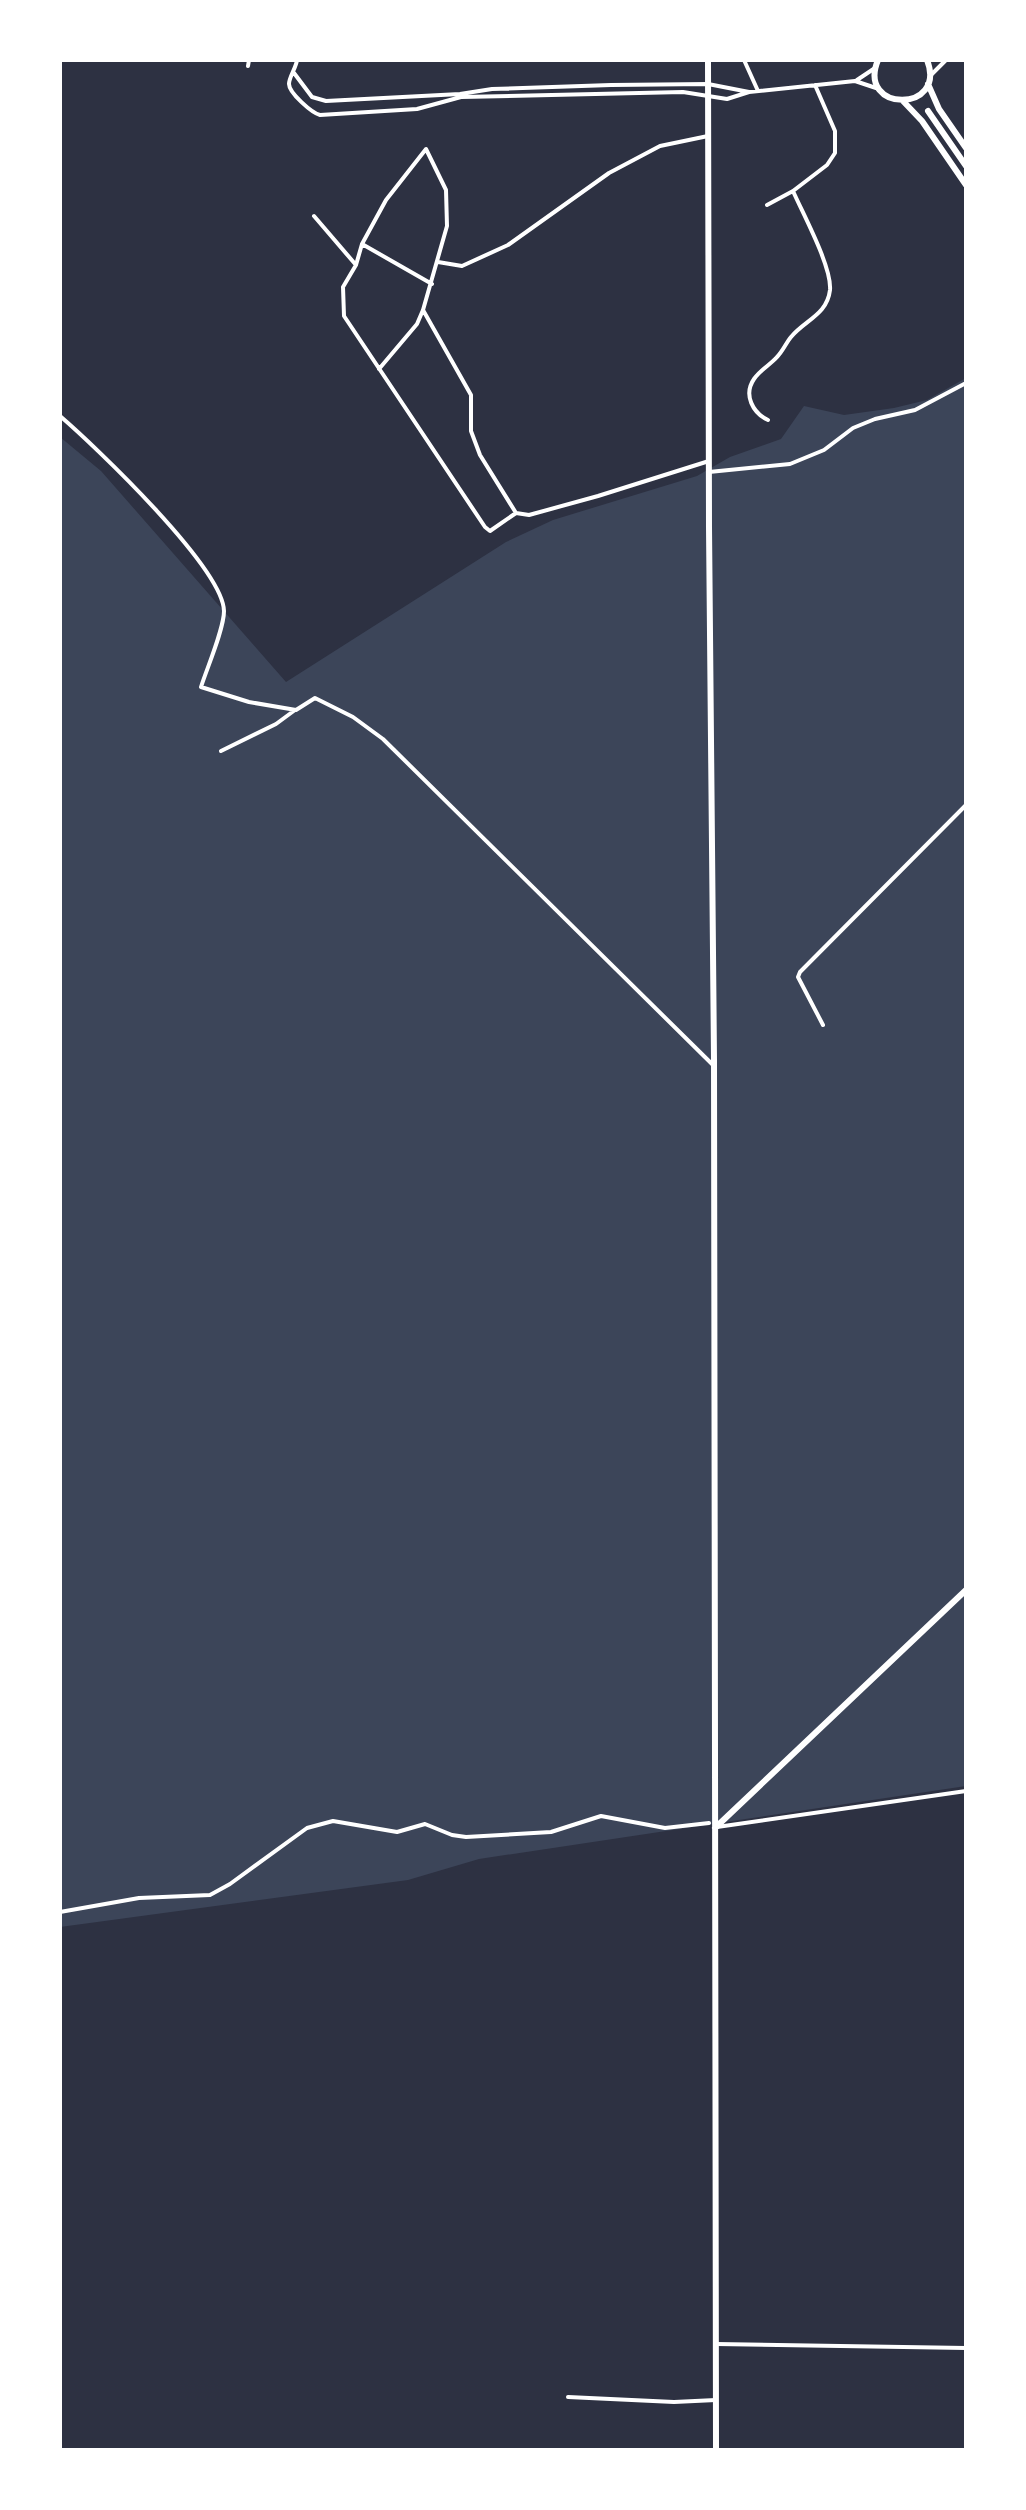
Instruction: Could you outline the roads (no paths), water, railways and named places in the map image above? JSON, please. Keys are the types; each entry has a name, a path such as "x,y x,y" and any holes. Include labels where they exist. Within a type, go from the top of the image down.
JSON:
{"main road":[{"path":"708,60 714,1067 712,1825 716,2450"},
{"path":"876,63 880,89 894,100 903,101 918,96 928,84 927,60"},
{"path":"928,84 939,109 966,148"},
{"path":"903,101 922,121 966,185"},
{"path":"928,111 966,166"},
{"path":"712,1825 966,1590"}],"street":[{"path":"297,60 289,84 291,91 309,110 320,115 417,109 461,97 683,92 732,98 749,92 855,81 880,89"},
{"path":"744,60 758,91"},
{"path":"930,76 946,60"},
{"path":"855,81 876,63"},
{"path":"294,73 308,93 321,101 492,89 611,85 708,84 749,92"},
{"path":"611,85 611,95"},
{"path":"767,205 793,191 827,165 836,148 835,131 815,85"},
{"path":"587,95 588,86"},
{"path":"437,262 462,266 508,245 609,173 660,146 708,136"},
{"path":"379,369 409,334 423,310 447,226 446,190 426,149 386,200 362,244 356,265 343,287 344,316 379,369 485,527 490,531 516,513 529,515 570,504 709,461"},
{"path":"768,420 759,415 752,405 750,395 754,380 778,356 793,335 821,312 830,291 827,270 793,191"},
{"path":"314,216 356,265"},
{"path":"362,244 432,284"},
{"path":"423,310 471,395 471,431 480,455 516,513"},
{"path":"709,472 790,464 824,450 853,428 875,419 915,410 966,383"},
{"path":"60,416 88,438 184,540 220,592 224,612 201,687 249,702 296,710"},
{"path":"221,751 276,724 315,698 353,717 383,739 714,1067"},
{"path":"823,1025 798,977 800,972 966,805"},
{"path":"60,1912 139,1898 210,1895 307,1828 333,1821 394,1832 425,1824 466,1837 551,1832 601,1816 665,1828 712,1825 966,1791"},
{"path":"716,2344 966,2348"},
{"path":"568,2397 674,2402 716,2400"}]}
